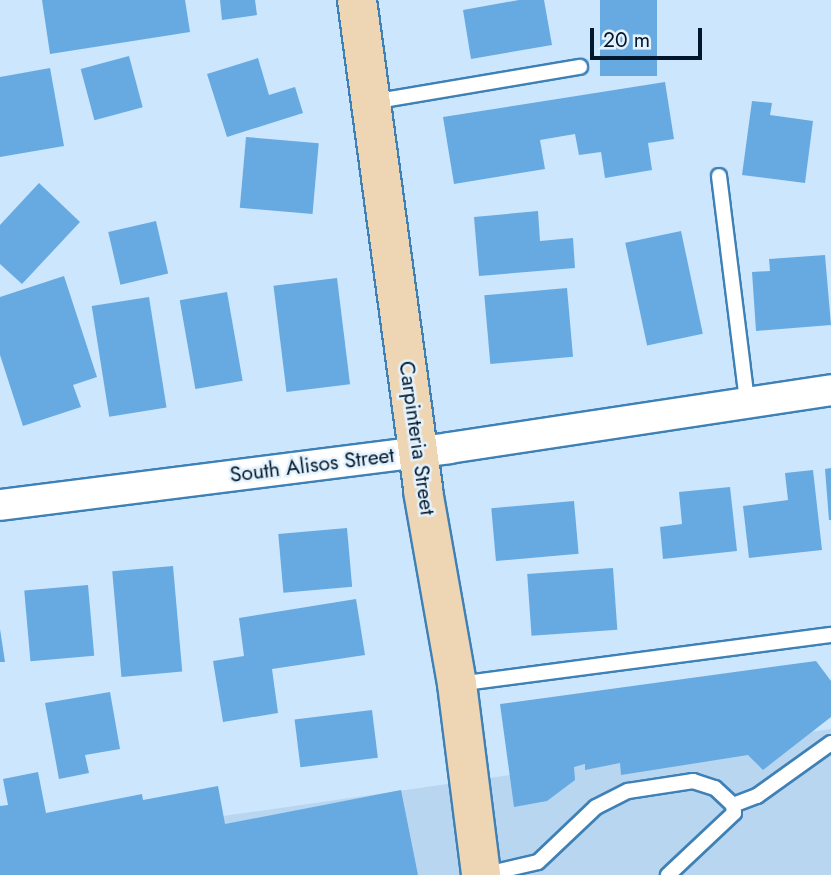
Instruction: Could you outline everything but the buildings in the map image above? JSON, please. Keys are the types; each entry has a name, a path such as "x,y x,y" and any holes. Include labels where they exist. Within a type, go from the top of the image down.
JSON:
{"street":[{"name":"Carpinteria Street","path":"357,0 418,451 457,684 481,875"},
{"name":"South Alisos Street","path":"0,505 418,451 831,390"}],"lane":[{"path":"371,102 580,68"},
{"path":"719,176 747,401"},
{"path":"457,684 831,635"},
{"path":"733,805 757,796 831,743"},
{"path":"481,875 529,870 549,855 596,807 628,791 693,781 715,788 733,805"},
{"path":"668,875 727,823 733,805"}],"shaded area":[{"path":"831,729 831,875 0,875 0,848"}]}
